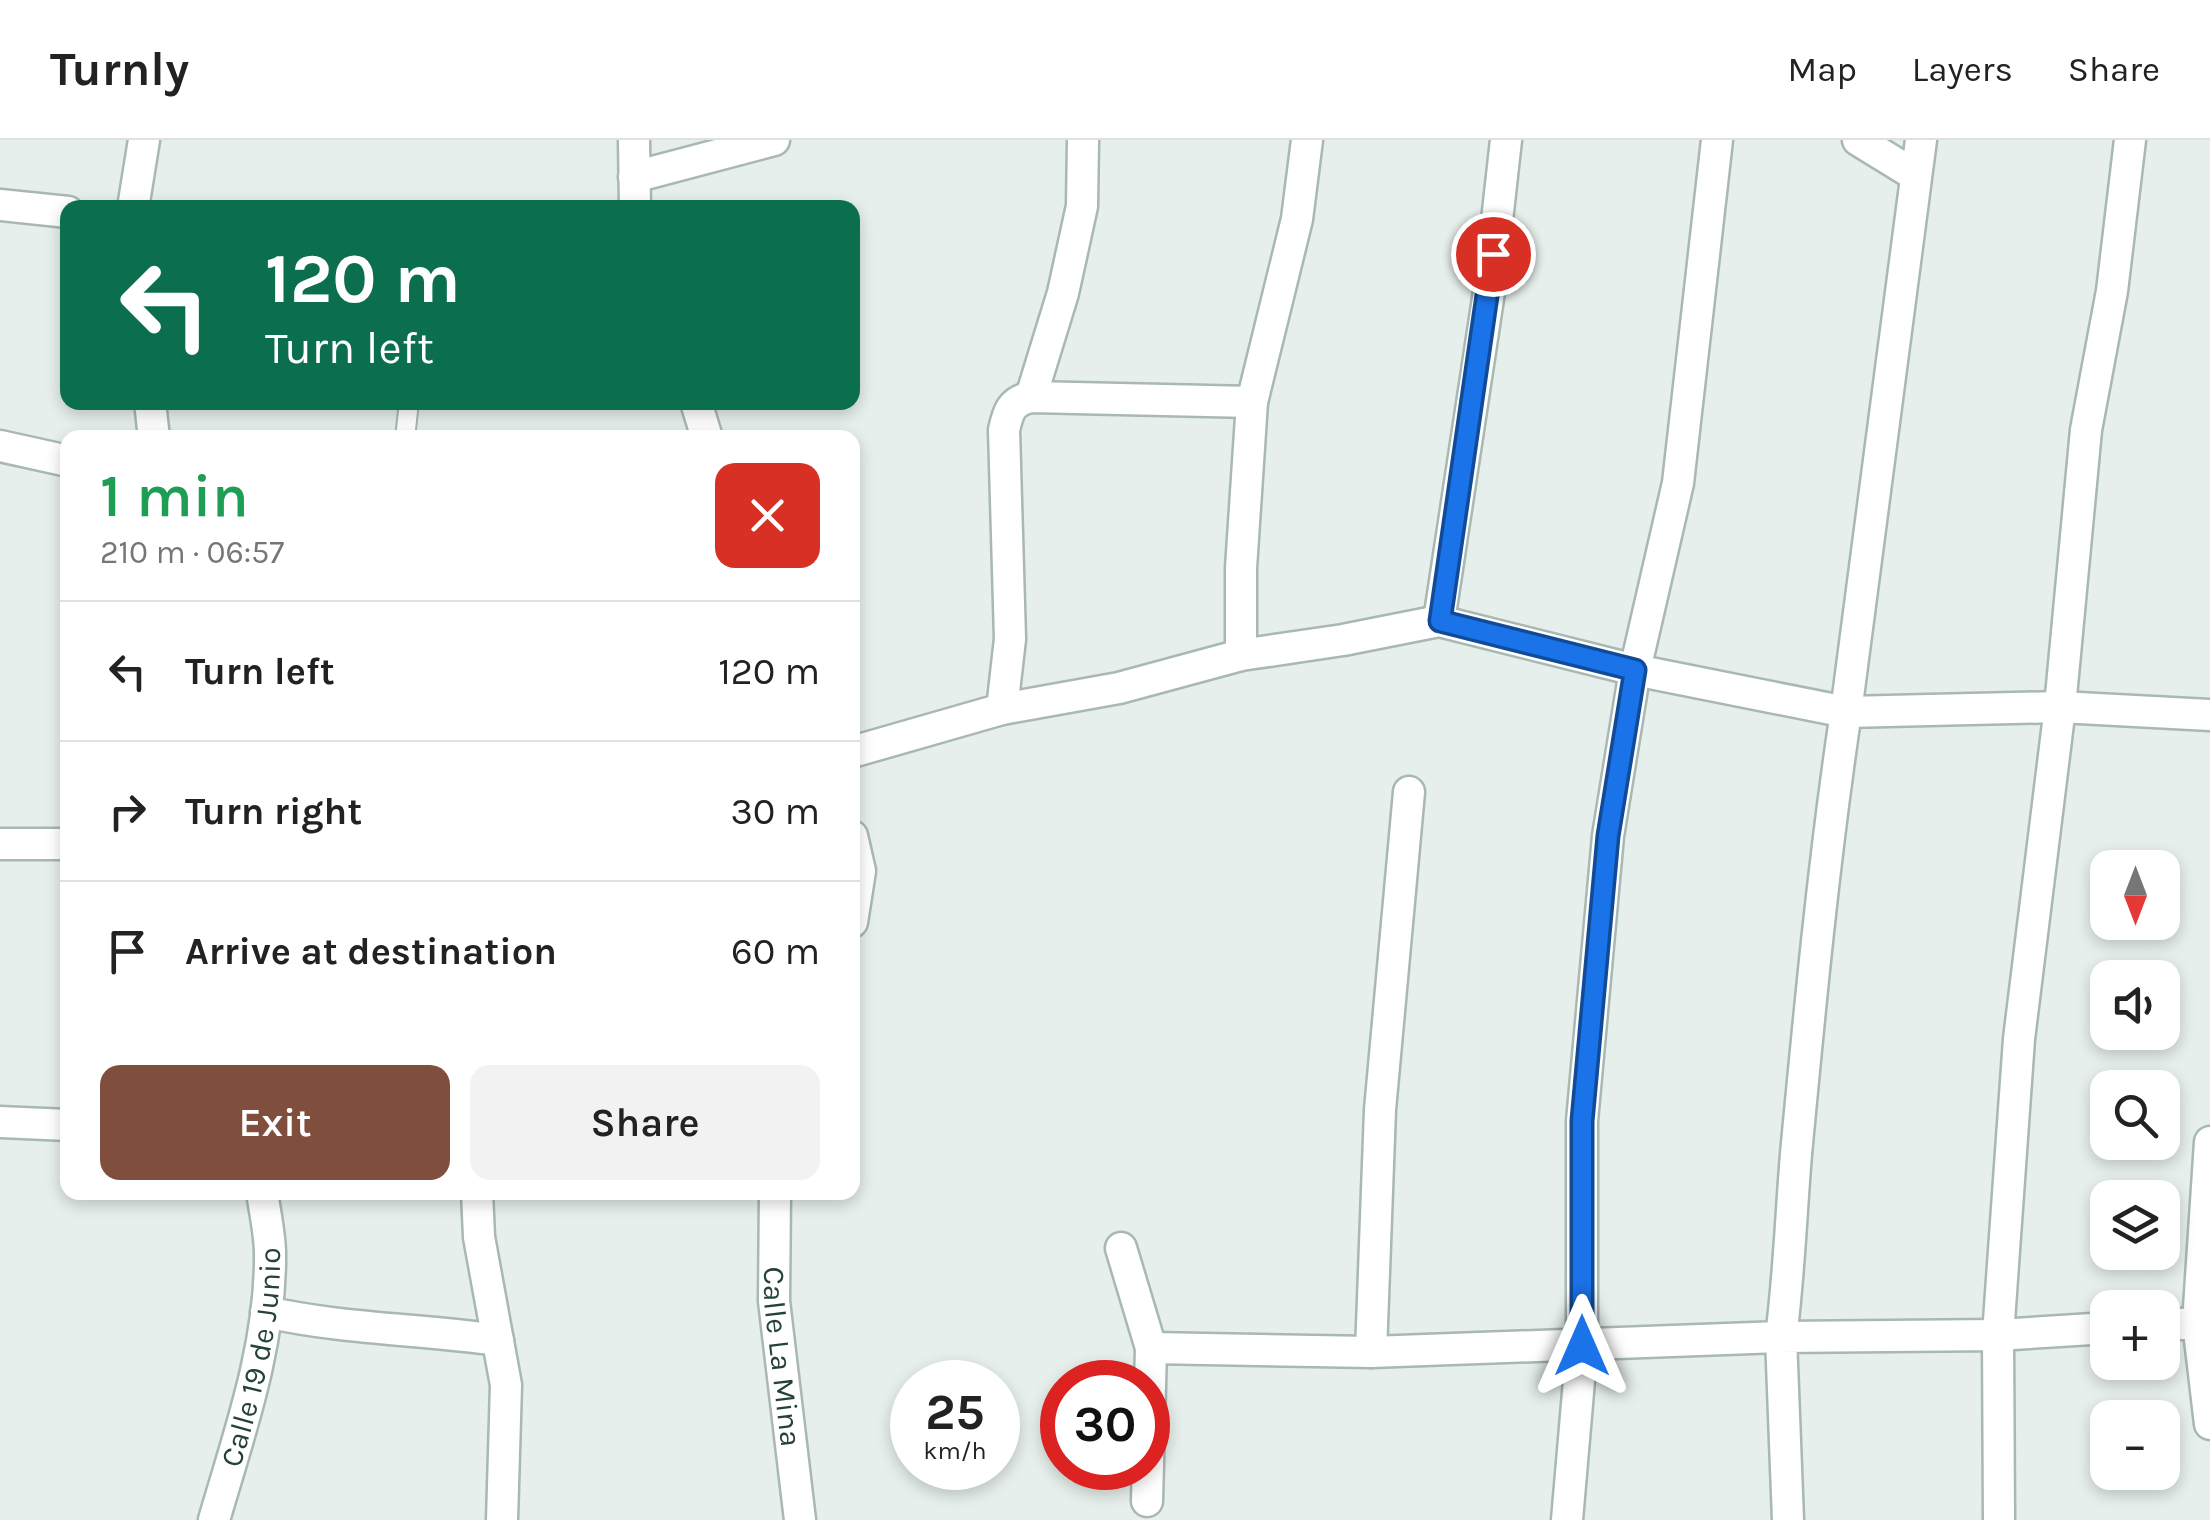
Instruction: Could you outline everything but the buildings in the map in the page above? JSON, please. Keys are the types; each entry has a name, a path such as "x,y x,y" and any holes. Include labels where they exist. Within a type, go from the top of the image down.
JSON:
{"street":[{"path":"134,200 144,140"},
{"path":"634,140 635,197 774,140"},
{"path":"1032,396 1064,294 1082,206 1083,140"},
{"path":"1241,655 1241,568 1252,402 1297,220 1307,140"},
{"path":"1440,621 1489,292 1506,140"},
{"path":"1567,1520 1582,1346 1582,1121 1608,836 1635,670 1678,483 1717,140"},
{"path":"1858,140 1914,175"},
{"path":"1788,1520 1781,1337 1791,1264 1796,1158 1826,841 1921,140"},
{"path":"1998,1520 1998,1335 2019,1039 2060,707 2086,430 2112,292 2130,140"},
{"path":"0,205 60,211"},
{"path":"1002,708 1010,639 1004,430 1008,412 1018,399 1032,396 1252,402"},
{"path":"0,446 60,458"},
{"path":"860,750 1002,708 1120,688 1241,655 1440,621 1635,670 1846,712 2060,707 2210,715"},
{"path":"1371,1352 1380,1110 1409,792"},
{"path":"0,844 60,844"},
{"path":"0,1122 60,1125"},
{"path":"2210,1142 2204,1323 2210,1424"},
{"name":"Calle 19 de Junio","path":"214,1520 250,1397 266,1312 270,1253 263,1200"},
{"path":"477,1200 479,1237 506,1385 502,1520"},
{"name":"Calle La Mina","path":"775,1200 774,1301 800,1520"},
{"path":"1121,1248 1151,1348 1147,1501"},
{"path":"266,1312 322,1324 498,1340"},
{"path":"1151,1348 1371,1352 2090,1329"}],"route":[{"path":"1493,254 1440,621 1635,670 1608,836 1582,1121 1582,1346"}]}
